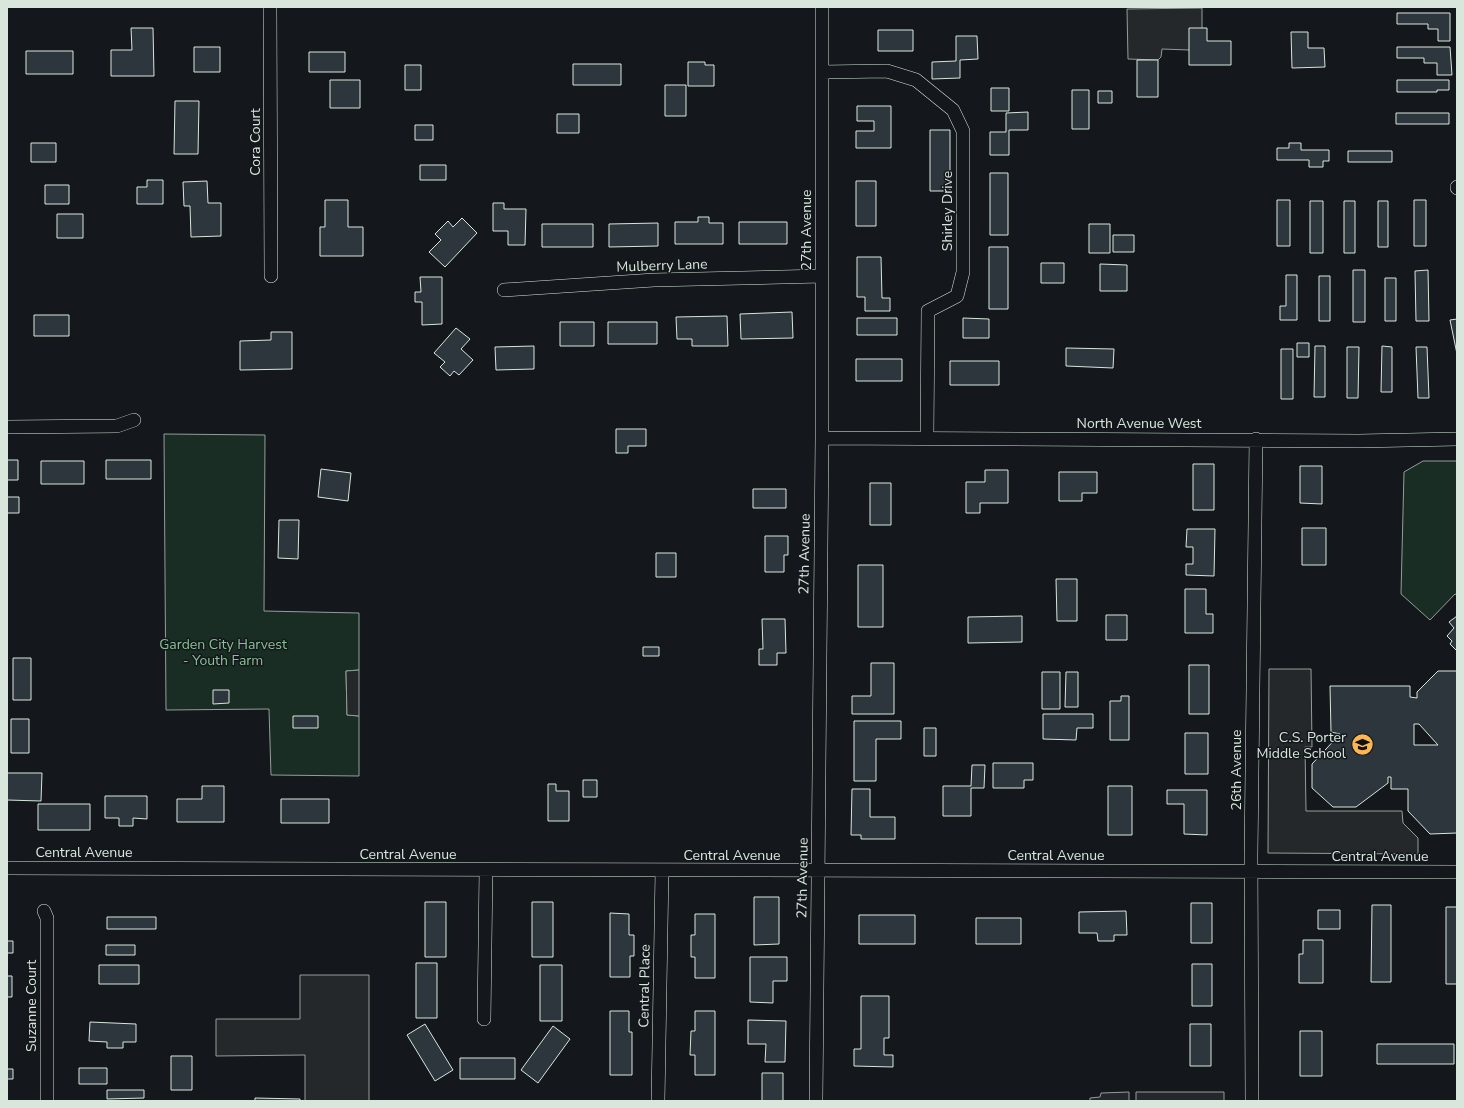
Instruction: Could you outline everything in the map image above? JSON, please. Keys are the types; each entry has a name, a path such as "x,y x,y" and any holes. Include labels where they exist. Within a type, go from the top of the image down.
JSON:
{"street":[{"name":"Cora Court","path":"270,7 271,276"},
{"name":"27th Avenue","path":"816,1101 822,438 822,7"},
{"name":"Shirley Drive","path":"822,72 887,71 916,80 953,110 963,131 963,272 957,296 928,311 927,437"},
{"name":"Mulberry Lane","path":"504,290 654,280 822,276"},
{"path":"7,427 117,426 134,420"},
{"name":"North Avenue West","path":"822,438 927,437 1457,440"},
{"name":"26th Avenue","path":"1252,1101 1251,872 1256,440"},
{"name":"Central Avenue","path":"7,868 1457,872"},
{"path":"484,1020 486,870"},
{"name":"Central Place","path":"658,1101 662,871"},
{"name":"Suzanne Court","path":"44,911 47,918 47,1101"}],"green space":[{"name":"Garden City Harvest - Youth Farm","path":"164,434 265,435 264,611 359,613 359,670 346,671 347,715 359,716 359,776 271,775 269,709 166,710"},
{"path":"1423,461 1457,461 1457,595 1455,594 1430,620 1401,594 1404,472"}],"shaded area":[{"path":"1202,8 1202,28 1189,50 1162,49 1161,57 1158,60 1128,59 1127,9"},
{"path":"1269,669 1311,669 1312,747 1305,747 1306,811 1402,811 1403,823 1418,838 1418,854 1268,853"},
{"path":"359,670 359,716 347,715 346,671"},
{"path":"300,975 369,975 369,1101 305,1101 305,1055 216,1056 216,1019 300,1019"},
{"path":"1129,1092 1129,1101 1090,1101 1090,1098 1100,1097 1101,1093"},
{"path":"1136,1092 1224,1092 1224,1101 1136,1101"}],"building":[{"path":"1397,13 1450,13 1450,41 1438,41 1438,29 1428,29 1428,24 1397,24"},
{"path":"131,28 153,28 154,76 111,76 111,50 132,50"},
{"path":"1189,28 1207,28 1207,41 1231,41 1231,65 1189,65"},
{"path":"878,30 913,30 913,51 878,51"},
{"path":"1291,32 1308,32 1308,48 1324,48 1325,67 1292,68"},
{"path":"956,36 977,36 978,59 960,60 960,78 932,79 932,62 956,61"},
{"path":"194,47 220,47 220,72 194,72"},
{"path":"1397,47 1450,47 1452,75 1437,75 1437,63 1424,63 1424,58 1397,58"},
{"path":"26,51 73,51 73,74 26,74"},
{"path":"309,52 345,52 345,72 309,72"},
{"path":"1137,60 1158,60 1158,97 1137,97"},
{"path":"688,62 705,62 705,65 714,65 714,86 688,86"},
{"path":"573,64 621,64 621,85 573,85"},
{"path":"405,65 421,65 421,90 405,90"},
{"path":"330,80 360,80 360,108 330,108"},
{"path":"1397,80 1449,80 1449,90 1437,90 1437,92 1397,92"},
{"path":"665,85 686,85 686,116 665,116"},
{"path":"991,88 1009,88 1009,111 991,111"},
{"path":"1072,90 1089,90 1089,129 1072,129"},
{"path":"1098,91 1112,91 1112,103 1098,103"},
{"path":"175,101 199,101 198,154 174,154"},
{"path":"857,106 891,106 891,148 856,148 856,131 874,131 874,121 857,121"},
{"path":"1028,112 1028,130 1009,130 1009,155 990,155 990,132 1006,132 1006,113"},
{"path":"1396,113 1449,113 1449,124 1396,124"},
{"path":"557,114 579,114 579,133 557,133"},
{"path":"415,125 433,125 433,140 415,140"},
{"path":"930,130 950,130 950,191 930,191"},
{"path":"31,143 56,143 56,162 31,162"},
{"path":"1289,143 1301,143 1301,150 1329,150 1329,161 1323,161 1323,167 1309,167 1309,160 1277,160 1277,148 1289,148"},
{"path":"1348,151 1392,151 1392,162 1348,162"},
{"path":"420,165 446,165 446,180 420,180"},
{"path":"990,173 1008,173 1008,235 990,235"},
{"path":"147,180 163,180 163,204 137,204 137,187 147,187"},
{"path":"207,181 208,203 221,203 221,236 191,237 190,206 184,206 183,182"},
{"path":"856,181 876,181 876,226 856,226"},
{"path":"45,185 69,185 69,204 45,204"},
{"path":"325,200 348,200 348,227 363,227 363,256 320,256 320,227 325,227"},
{"path":"1277,200 1290,200 1290,246 1277,246"},
{"path":"1414,200 1426,200 1426,246 1414,246"},
{"path":"1310,201 1323,201 1323,253 1310,253"},
{"path":"1344,201 1355,201 1355,253 1344,253"},
{"path":"1378,201 1388,201 1388,247 1378,247"},
{"path":"493,203 504,203 504,209 526,209 525,245 508,245 508,231 493,231"},
{"path":"57,214 83,214 83,238 57,238"},
{"path":"698,217 709,217 709,223 723,223 723,244 675,244 675,222 698,222"},
{"path":"462,218 477,233 445,267 429,252 441,240 435,234 448,221 453,227"},
{"path":"739,222 787,222 787,244 739,244"},
{"path":"658,223 658,246 609,247 609,224"},
{"path":"542,224 593,224 593,247 542,247"},
{"path":"1089,224 1110,224 1110,253 1089,253"},
{"path":"1113,235 1134,235 1134,252 1113,252"},
{"path":"989,247 1008,247 1008,309 989,309"},
{"path":"857,257 881,257 882,298 890,298 890,311 865,311 865,297 857,297"},
{"path":"1041,263 1064,263 1064,283 1041,283"},
{"path":"1100,264 1127,265 1127,291 1100,291"},
{"path":"1353,270 1365,270 1365,322 1353,322"},
{"path":"1428,270 1429,321 1416,321 1415,271"},
{"path":"1286,275 1297,275 1297,320 1280,320 1280,306 1286,306"},
{"path":"1319,276 1330,276 1330,321 1319,321"},
{"path":"420,277 442,277 442,324 422,325 422,302 415,302 415,292 421,292"},
{"path":"1385,278 1396,278 1396,321 1385,321"},
{"path":"792,312 793,338 741,339 740,314"},
{"path":"34,315 69,315 69,336 34,336"},
{"path":"727,316 728,346 692,346 692,339 677,339 676,317"},
{"path":"857,318 897,318 897,335 857,335"},
{"path":"963,318 989,319 989,338 963,338"},
{"path":"1457,319 1457,354 1450,320"},
{"path":"560,322 594,322 594,346 560,346"},
{"path":"608,322 657,322 657,344 608,344"},
{"path":"456,328 470,339 461,349 473,360 459,375 454,371 450,376 440,367 445,362 434,353"},
{"path":"271,332 292,332 292,369 240,370 240,341 271,340"},
{"path":"1297,343 1309,343 1309,357 1297,357"},
{"path":"534,346 534,369 496,370 495,347"},
{"path":"1315,346 1325,346 1325,397 1314,397"},
{"path":"1382,346 1392,347 1392,392 1381,392"},
{"path":"1347,347 1359,347 1358,398 1347,398"},
{"path":"1416,347 1427,347 1429,398 1418,398"},
{"path":"1066,348 1114,349 1113,368 1066,366"},
{"path":"1281,349 1293,349 1293,399 1281,399"},
{"path":"856,359 902,359 902,381 856,381"},
{"path":"950,361 999,361 999,385 950,385"},
{"path":"616,429 646,429 646,446 628,446 628,453 616,453"},
{"path":"7,460 18,460 18,480 7,480"},
{"path":"106,460 151,460 151,479 106,479"},
{"path":"41,461 84,461 84,484 41,484"},
{"path":"1193,464 1214,464 1214,510 1193,510"},
{"path":"1300,466 1322,466 1322,504 1300,503"},
{"path":"321,469 351,473 348,501 318,497"},
{"path":"985,470 1008,470 1008,503 980,503 980,513 966,513 966,482 985,482"},
{"path":"1059,472 1097,472 1097,493 1082,493 1082,501 1059,501"},
{"path":"870,483 891,483 891,525 870,525"},
{"path":"753,489 786,489 786,508 753,508"},
{"path":"7,497 19,497 19,513 7,513"},
{"path":"279,520 299,520 298,559 278,558"},
{"path":"1302,528 1326,528 1326,565 1302,565"},
{"path":"1187,529 1215,529 1214,576 1186,575 1186,564 1193,564 1193,547 1186,547"},
{"path":"765,536 788,536 788,555 784,555 784,572 765,572"},
{"path":"656,553 676,553 676,577 656,577"},
{"path":"858,565 883,565 883,627 858,627"},
{"path":"1056,579 1077,579 1077,621 1057,621"},
{"path":"1185,589 1206,589 1206,614 1213,614 1213,633 1185,633"},
{"path":"1106,615 1127,615 1127,640 1106,640"},
{"path":"1022,616 1022,642 968,643 968,617"},
{"path":"1457,616 1457,651 1450,644 1452,641 1447,636 1454,628 1449,622"},
{"path":"762,619 785,619 786,653 777,653 777,665 759,665 759,649 763,649"},
{"path":"643,647 659,647 659,656 643,656"},
{"path":"13,658 31,658 31,700 13,700"},
{"path":"871,663 894,663 894,714 852,714 852,696 871,696"},
{"path":"1189,665 1209,665 1209,714 1189,714"},
{"path":"1438,671 1457,671 1457,833 1430,834 1408,811 1408,789 1391,789 1391,777 1388,777 1388,783 1356,807 1333,807 1312,788 1312,764 1340,734 1331,732 1330,686 1410,686 1410,697 1417,698 1417,692","holes":["1414,724 1419,724 1438,745 1414,745"]},
{"path":"1042,672 1060,672 1060,709 1042,709"},
{"path":"1066,672 1078,672 1078,707 1065,707"},
{"path":"213,690 229,690 229,703 213,704"},
{"path":"1121,696 1129,696 1129,740 1110,740 1110,701 1121,701"},
{"path":"1043,714 1093,714 1093,728 1077,728 1076,740 1043,739"},
{"path":"293,716 318,716 318,728 293,728"},
{"path":"11,719 29,719 29,753 11,753"},
{"path":"854,721 901,721 901,739 876,739 876,781 854,781"},
{"path":"924,728 936,728 936,756 924,756"},
{"path":"1185,733 1208,733 1208,774 1185,774"},
{"path":"993,763 1033,763 1033,780 1024,780 1024,788 993,788"},
{"path":"972,765 985,765 984,788 971,788 971,816 943,816 943,786 971,786"},
{"path":"7,773 42,773 41,801 7,800"},
{"path":"583,780 597,780 597,797 583,797"},
{"path":"548,784 556,784 556,791 569,791 569,821 548,821"},
{"path":"202,786 224,786 224,822 177,822 177,799 202,799"},
{"path":"1108,786 1132,786 1132,835 1108,835"},
{"path":"852,789 870,789 870,817 895,817 895,839 861,839 861,835 851,835"},
{"path":"1167,790 1207,790 1207,835 1184,834 1184,804 1167,804"},
{"path":"105,796 147,796 147,819 133,818 133,826 119,826 119,818 105,818"},
{"path":"281,799 329,799 329,823 281,823"},
{"path":"38,804 90,804 90,830 38,830"},
{"path":"754,897 779,897 779,944 754,945"},
{"path":"425,902 446,902 446,957 425,957"},
{"path":"532,902 553,902 553,957 532,957"},
{"path":"1191,903 1212,903 1212,943 1191,943"},
{"path":"1372,905 1391,905 1391,982 1371,982"},
{"path":"1446,907 1457,907 1457,984 1446,984"},
{"path":"1318,910 1340,910 1340,929 1318,929"},
{"path":"1126,911 1127,935 1114,935 1114,941 1098,941 1097,933 1079,933 1079,912"},
{"path":"610,913 629,914 629,935 634,935 634,956 630,956 630,977 610,977"},
{"path":"695,914 715,914 715,978 695,978 695,957 691,957 691,935 695,935"},
{"path":"859,915 915,915 915,944 859,944"},
{"path":"107,917 156,917 156,929 107,929"},
{"path":"976,918 1021,918 1021,944 976,944"},
{"path":"1303,940 1323,940 1323,983 1299,983 1299,954 1303,954"},
{"path":"7,941 13,941 13,953 7,953"},
{"path":"106,945 135,945 135,955 106,955"},
{"path":"750,957 787,957 787,981 773,981 773,1003 750,1002"},
{"path":"416,963 437,963 437,1018 416,1018"},
{"path":"1192,964 1212,964 1212,1006 1192,1006"},
{"path":"99,965 139,965 139,984 99,984"},
{"path":"540,965 562,965 562,1021 540,1021"},
{"path":"7,976 12,976 12,997 7,997"},
{"path":"861,996 889,996 889,1038 884,1038 884,1055 893,1055 893,1067 854,1066 854,1049 861,1049"},
{"path":"610,1011 629,1011 629,1032 632,1032 632,1075 610,1075"},
{"path":"695,1011 715,1011 715,1075 695,1075 695,1055 690,1055 691,1031 695,1031"},
{"path":"748,1020 786,1021 785,1062 765,1062 766,1044 748,1044"},
{"path":"90,1022 136,1024 136,1042 123,1042 123,1048 107,1048 107,1042 89,1041"},
{"path":"425,1024 453,1070 435,1081 407,1035"},
{"path":"1190,1024 1211,1024 1211,1066 1190,1066"},
{"path":"553,1026 570,1039 538,1083 521,1070"},
{"path":"1300,1031 1322,1031 1322,1076 1300,1076"},
{"path":"1377,1044 1454,1044 1454,1064 1377,1064"},
{"path":"171,1056 192,1056 192,1090 171,1090"},
{"path":"460,1058 515,1058 515,1079 460,1079"},
{"path":"79,1068 107,1068 107,1084 79,1084"},
{"path":"7,1069 13,1069 13,1079 7,1079"},
{"path":"762,1073 783,1073 783,1101 762,1101"},
{"path":"107,1090 144,1090 144,1098 107,1099"},
{"path":"255,1098 300,1099 300,1101 255,1101"}],"place":[{"name":"C.S. Porter Middle School","path":"1362,745"}]}
